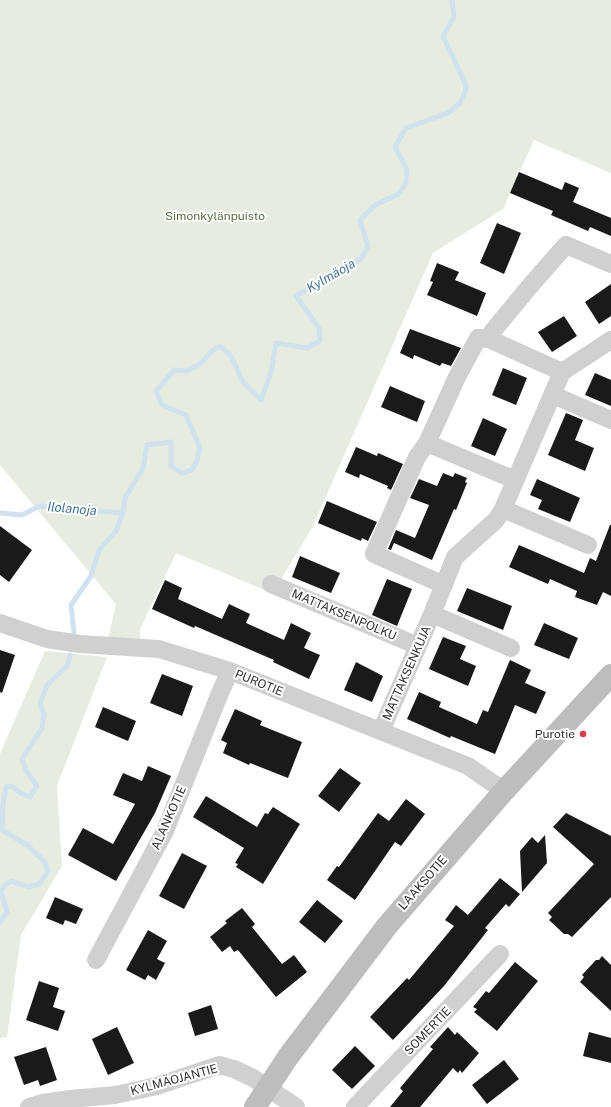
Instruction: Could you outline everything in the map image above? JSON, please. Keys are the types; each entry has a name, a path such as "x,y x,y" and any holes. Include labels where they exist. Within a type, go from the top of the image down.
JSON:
{"main road":[{"name":"LAAKSOTIE","path":"255,1107 288,1057 387,926 504,790 611,675"}],"street":[{"path":"489,339 492,332 566,245 611,264"},
{"path":"444,585 374,554 417,457 427,443 457,377 478,338 489,339 562,372 611,340"},
{"name":"MATTAKSENKUJA","path":"381,731 455,558 496,520 503,509 562,372"},
{"path":"553,395 611,420"},
{"path":"427,443 515,480"},
{"path":"503,509 588,544"},
{"name":"MATTAKSENPOLKU","path":"271,584 418,646"},
{"name":"MATTAKSENKUJA","path":"432,614 511,648"},
{"name":"PUROTIE","path":"0,623 46,639 80,644 159,648 230,671 468,766 504,790"},
{"name":"ALANKOTIE","path":"96,960 165,831 230,671"},
{"name":"SOMERTIE","path":"355,1107 500,954"},
{"name":"KYLMÄOJANTIE","path":"29,1107 42,1103 115,1095 157,1086 219,1065 244,1073 296,1107"}],"green space":[{"name":"Simonkylänpuisto","path":"0,0 611,0 611,173 534,140 503,209 433,253 313,526 280,581 274,594 176,553 140,629 140,641 108,639 116,604 0,465"},
{"path":"45,651 107,657 57,786 62,866 21,935 7,1037 0,1038 0,754"}],"building":[{"path":"519,172 562,190 565,182 579,188 573,202 611,218 611,236 590,227 588,231 551,215 553,211 510,193"},
{"path":"497,223 521,233 504,274 480,263"},
{"path":"437,263 459,272 455,280 486,293 477,316 427,295 433,282 430,281"},
{"path":"611,284 611,316 599,324 585,302"},
{"path":"564,316 577,336 552,352 538,332"},
{"path":"410,329 461,348 451,366 442,363 440,366 414,355 413,359 400,353"},
{"path":"503,368 527,378 516,405 492,395"},
{"path":"595,373 611,380 611,406 585,395"},
{"path":"390,386 425,401 417,422 381,407"},
{"path":"566,413 583,420 575,440 594,448 585,471 548,455"},
{"path":"483,418 507,429 495,456 471,446"},
{"path":"356,447 377,456 378,453 403,464 391,490 387,488 388,486 360,474 359,478 345,472"},
{"path":"443,473 453,477 455,473 467,478 465,482 467,483 432,560 394,543 391,550 388,549 396,530 415,538 429,505 410,498 419,479 437,486"},
{"path":"537,479 580,498 570,522 538,509 542,500 530,495"},
{"path":"327,501 377,522 368,541 362,538 361,541 318,523"},
{"path":"610,525 611,596 603,592 597,605 575,597 577,591 550,579 548,584 509,567 519,545 584,573 590,558 596,561"},
{"path":"0,526 32,550 9,582 0,575"},
{"path":"300,556 340,573 331,593 292,577"},
{"path":"387,579 412,589 397,626 372,615"},
{"path":"165,580 182,588 178,599 222,619 229,604 250,614 246,623 284,640 291,623 311,633 304,648 320,655 309,679 273,662 274,660 195,626 194,628 152,609"},
{"path":"467,588 512,606 503,630 457,611"},
{"path":"544,623 578,638 569,659 534,645"},
{"path":"443,637 466,646 460,659 476,666 468,686 429,669"},
{"path":"0,650 15,655 2,693 0,692"},
{"path":"510,660 531,670 525,683 546,692 536,714 515,705 495,754 451,736 450,738 407,719 419,692 441,702 439,707 477,724 483,710 488,712"},
{"path":"356,662 383,676 372,702 344,690"},
{"path":"162,674 193,686 182,716 150,703"},
{"path":"103,707 136,721 128,741 95,727"},
{"path":"235,709 262,721 260,725 302,742 288,778 250,763 249,765 223,753 227,743 221,740"},
{"path":"148,766 171,776 155,813 116,881 68,855 83,828 113,844 135,804 113,795 123,773 142,781"},
{"path":"340,768 361,783 339,812 318,796"},
{"path":"206,796 257,827 265,813 268,814 273,807 300,824 263,884 236,867 238,864 235,863 244,848 193,817"},
{"path":"406,799 425,814 401,846 395,842 355,900 327,880 337,866 339,867 378,813 389,821"},
{"path":"566,813 611,836 611,897 572,937 568,934 564,934 549,920 552,917 548,913 594,864 553,827"},
{"path":"545,835 547,863 522,892 520,851 532,837 538,843"},
{"path":"182,853 207,866 184,909 159,896"},
{"path":"500,878 520,894 509,907 506,904 485,928 488,930 444,986 393,1040 370,1017 407,978 409,980 454,926 445,920 456,905 468,915"},
{"path":"55,897 83,909 76,924 65,920 63,925 46,918"},
{"path":"317,900 343,921 325,943 299,922"},
{"path":"242,908 255,924 252,927 282,964 294,955 307,972 276,997 238,950 234,952 230,946 222,952 210,937 227,923 225,921"},
{"path":"148,930 167,941 157,959 165,963 156,980 148,975 145,980 126,970"},
{"path":"602,956 611,965 611,1011 580,982 584,977 582,975 596,960 599,960"},
{"path":"515,962 538,981 497,1031 474,1012 477,1009 473,1007 486,991 489,993"},
{"path":"39,981 59,988 53,1007 65,1011 58,1031 26,1020"},
{"path":"211,1005 218,1029 195,1036 188,1013"},
{"path":"117,1027 134,1063 108,1075 92,1039"},
{"path":"448,1027 455,1035 457,1032 479,1053 462,1073 460,1070 458,1073 453,1068 420,1107 390,1107 403,1091 400,1088 433,1049 430,1047"},
{"path":"589,1032 611,1038 611,1063 583,1056"},
{"path":"355,1046 375,1066 352,1089 332,1070"},
{"path":"46,1047 57,1080 40,1086 38,1080 24,1085 14,1057"},
{"path":"504,1060 519,1079 487,1104 472,1085"}],"waterway":[{"name":"Kylmäoja","path":"74,633 71,605 91,576 99,550 116,531 123,513 125,498 143,468 147,445 171,442 171,466 182,473 192,470 197,461 200,448 186,415 162,405 156,391 174,370 187,371 200,364 212,351 220,346 231,356 243,382 261,400 271,373 276,343 307,348 320,341 319,328 296,296 361,259 368,246 360,220 375,205 399,194 406,183 407,170 395,147 406,128 448,113 460,103 466,90 465,83 443,36 454,17 452,0"},
{"name":"Ilolanoja","path":"0,513 22,515 40,506 123,513"},
{"name":"Kylmäoja","path":"0,922 7,912 1,892 4,886 11,881 29,887 39,884 48,871 45,862 27,845 2,830 3,805 6,787 11,786 22,794 30,797 37,786 26,770 22,759 42,728 44,714 40,704 47,685 67,666 70,655"}],"place":[{"name":"Purotie","path":"583,734"}]}
